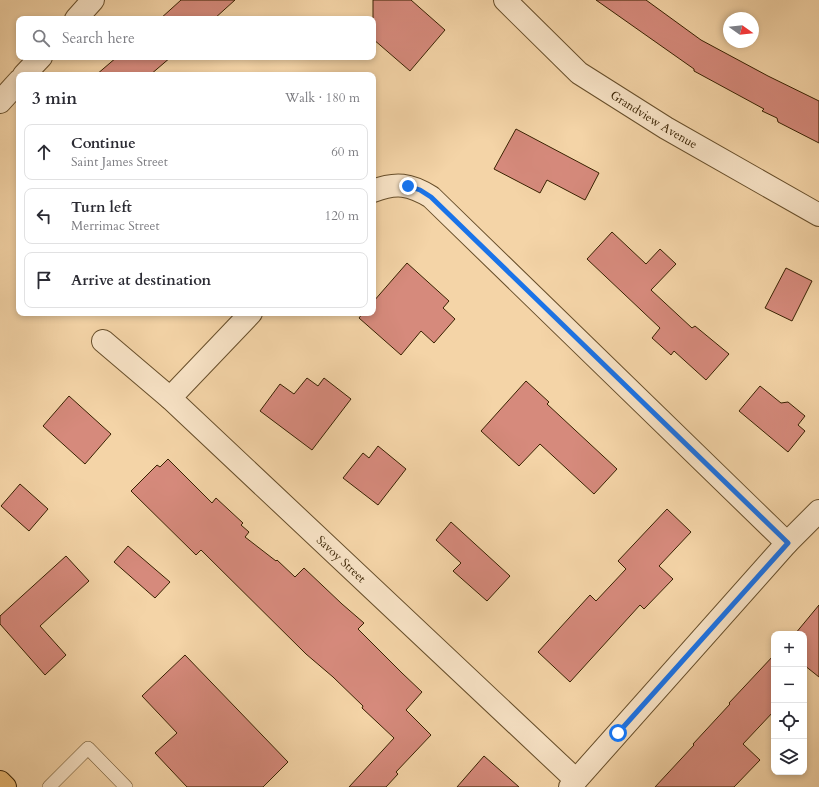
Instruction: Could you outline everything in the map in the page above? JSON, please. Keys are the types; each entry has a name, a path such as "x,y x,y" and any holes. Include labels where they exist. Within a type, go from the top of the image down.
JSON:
{"main road":[{"path":"0,782 5,787"}],"street":[{"path":"79,16 93,0"},
{"name":"Grandview Avenue","path":"506,0 579,73 666,128 819,215"},
{"path":"27,72 38,60"},
{"path":"0,102 16,84"},
{"path":"376,190 395,185 408,186 420,190 431,197 788,543"},
{"path":"170,398 248,316"},
{"name":"Savoy Street","path":"103,341 170,398 573,784"},
{"path":"573,784 788,543 819,511"}],"lane":[{"path":"49,787 88,748 126,787"}],"building":[{"path":"181,0 235,0 217,16 163,16"},
{"path":"373,0 411,0 445,30 410,71 376,42 376,16 373,16"},
{"path":"596,0 646,0 701,40 768,76 819,101 819,143 778,122 777,118 762,111 764,109 694,71 694,69"},
{"path":"114,60 168,60 154,72 100,72"},
{"path":"516,129 599,173 585,200 547,180 540,193 494,169"},
{"path":"612,232 646,264 660,249 676,264 651,290 692,328 695,326 729,354 706,380 674,351 671,355 652,338 660,328 587,259"},
{"path":"407,263 449,301 443,308 455,319 434,343 421,331 401,355 359,318 361,316 376,316 376,299"},
{"path":"786,268 812,281 792,321 765,308"},
{"path":"307,378 318,386 324,378 351,399 312,450 260,411 280,384 294,394"},
{"path":"526,381 549,402 547,404 617,469 594,494 540,444 519,466 481,431"},
{"path":"760,386 781,403 788,402 805,416 798,425 805,431 788,452 739,411"},
{"path":"69,396 111,434 85,464 43,426"},
{"path":"378,446 406,469 378,505 343,478 363,453 369,458"},
{"path":"168,459 212,503 216,498 243,523 241,525 249,532 245,537 276,561 277,560 295,577 304,568 364,623 358,629 422,692 406,710 431,735 396,772 398,774 386,787 349,787 394,738 362,708 363,706 333,677 306,654 201,550 196,555 131,491 157,465 160,467"},
{"path":"20,484 48,509 29,531 1,506"},
{"path":"667,509 691,532 659,566 673,579 644,609 640,605 570,682 538,652 590,595 596,601 626,569 618,561"},
{"path":"451,522 510,576 487,601 453,571 461,563 436,540"},
{"path":"128,546 170,582 155,598 114,562"},
{"path":"66,556 89,581 40,626 66,655 45,675 0,624 0,616"},
{"path":"819,605 819,677 807,667 807,631 797,631"},
{"path":"185,655 288,762 263,787 187,787 155,753 177,733 142,696"},
{"path":"771,658 771,714 743,744 760,760 734,787 655,787 694,745 693,744 730,704 729,703"},
{"path":"484,756 519,787 457,787"}],"route":[{"path":"408,186 420,190 431,197 788,543 618,733"}]}
